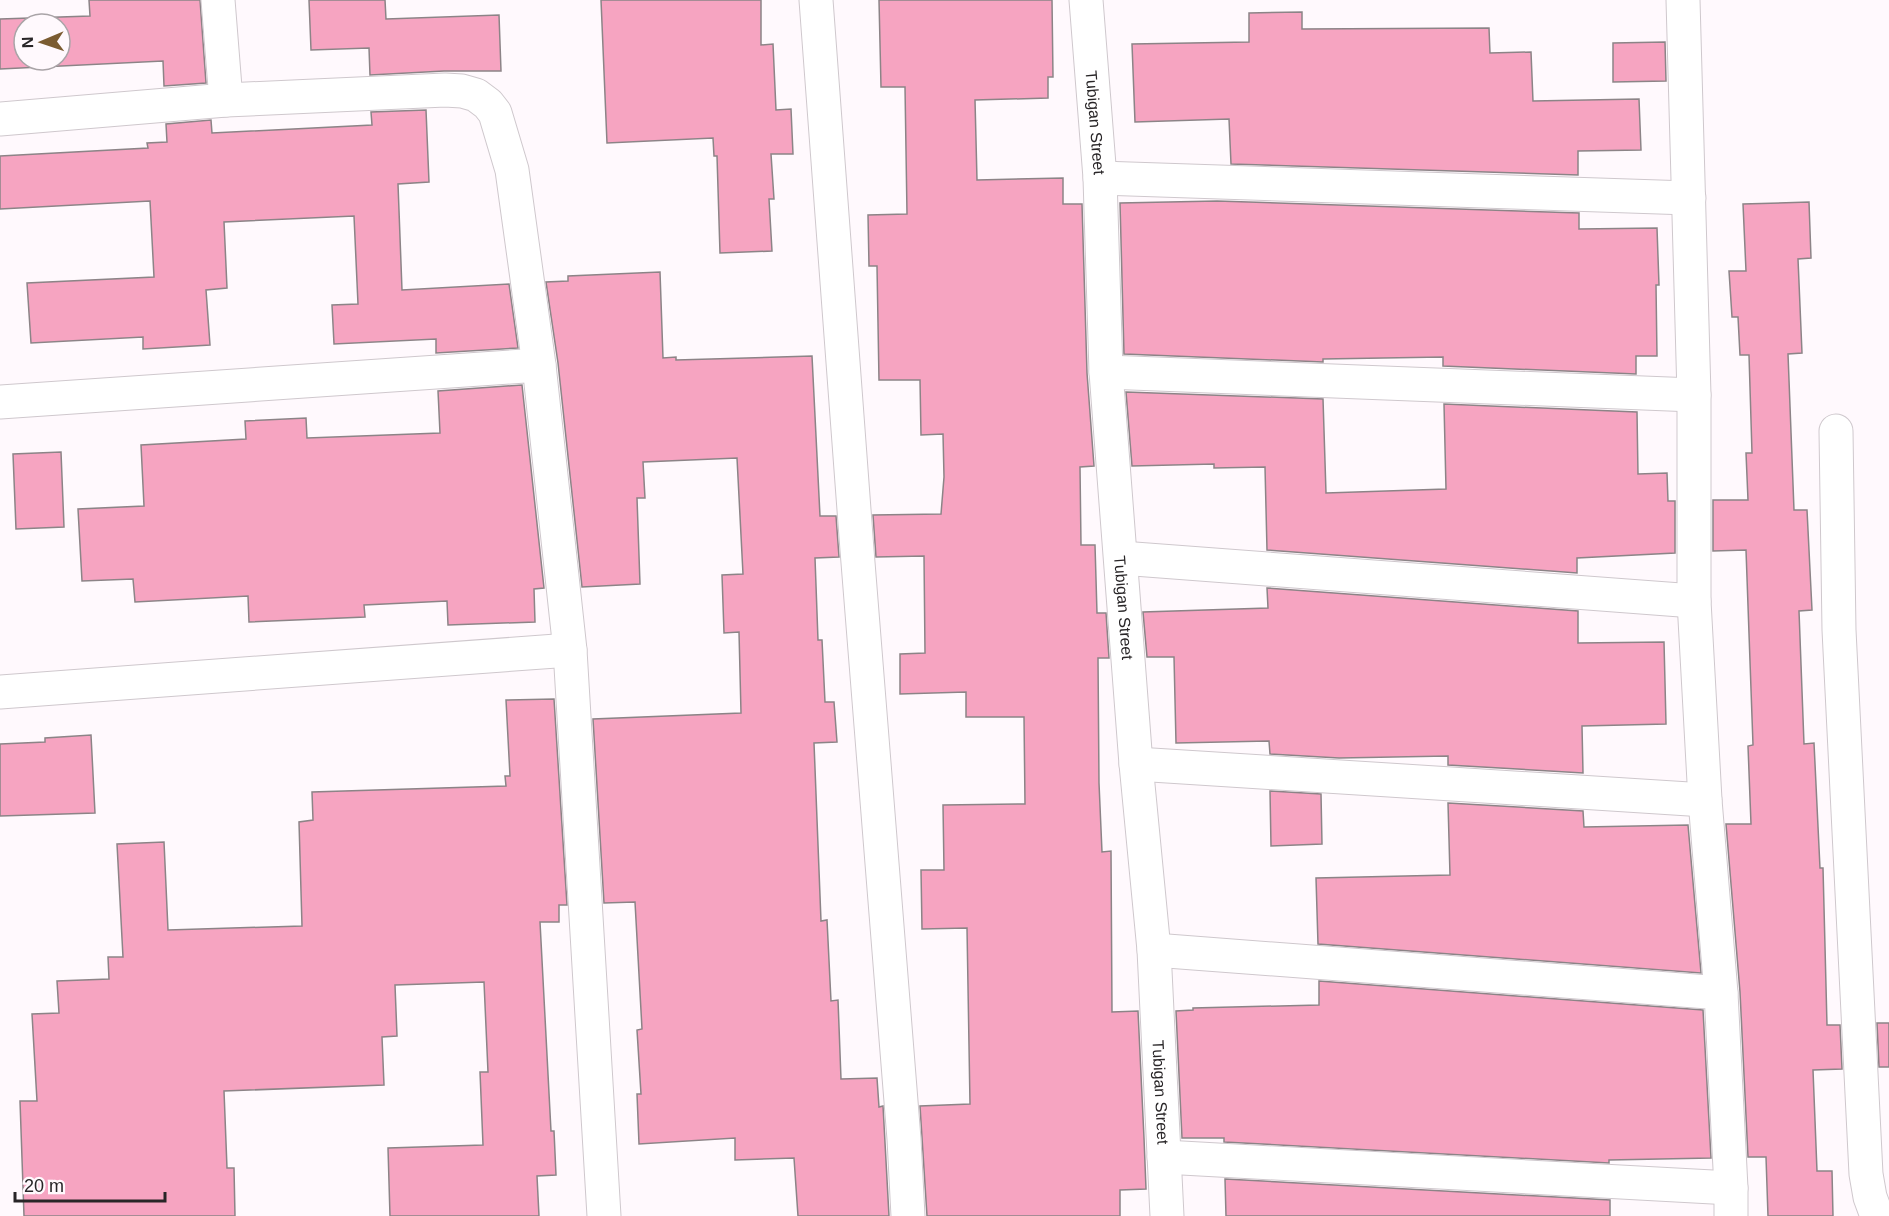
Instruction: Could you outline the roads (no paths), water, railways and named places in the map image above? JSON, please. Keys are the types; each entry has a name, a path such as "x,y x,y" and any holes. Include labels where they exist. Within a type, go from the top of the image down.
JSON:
{"street":[{"path":"218,0 226,100"},
{"path":"816,0 904,1139 908,1216"},
{"name":"Tubigan Street","path":"1086,0 1100,178 1106,372 1136,764 1154,950 1167,1216"},
{"path":"1164,1157 1731,1202 1720,993 1705,800 1694,601 1694,395 1683,0"},
{"path":"0,118 226,100 445,90 476,95 495,113 512,170 539,365 570,650 604,1216"},
{"path":"1100,178 1689,198"},
{"path":"0,402 539,365"},
{"path":"1106,372 1694,395"},
{"path":"1836,432 1839,630 1866,1174 1870,1197 1877,1216"},
{"path":"1121,558 1694,601"},
{"path":"0,692 570,650"},
{"path":"1136,764 1705,800"},
{"path":"1154,950 1720,993"}]}
